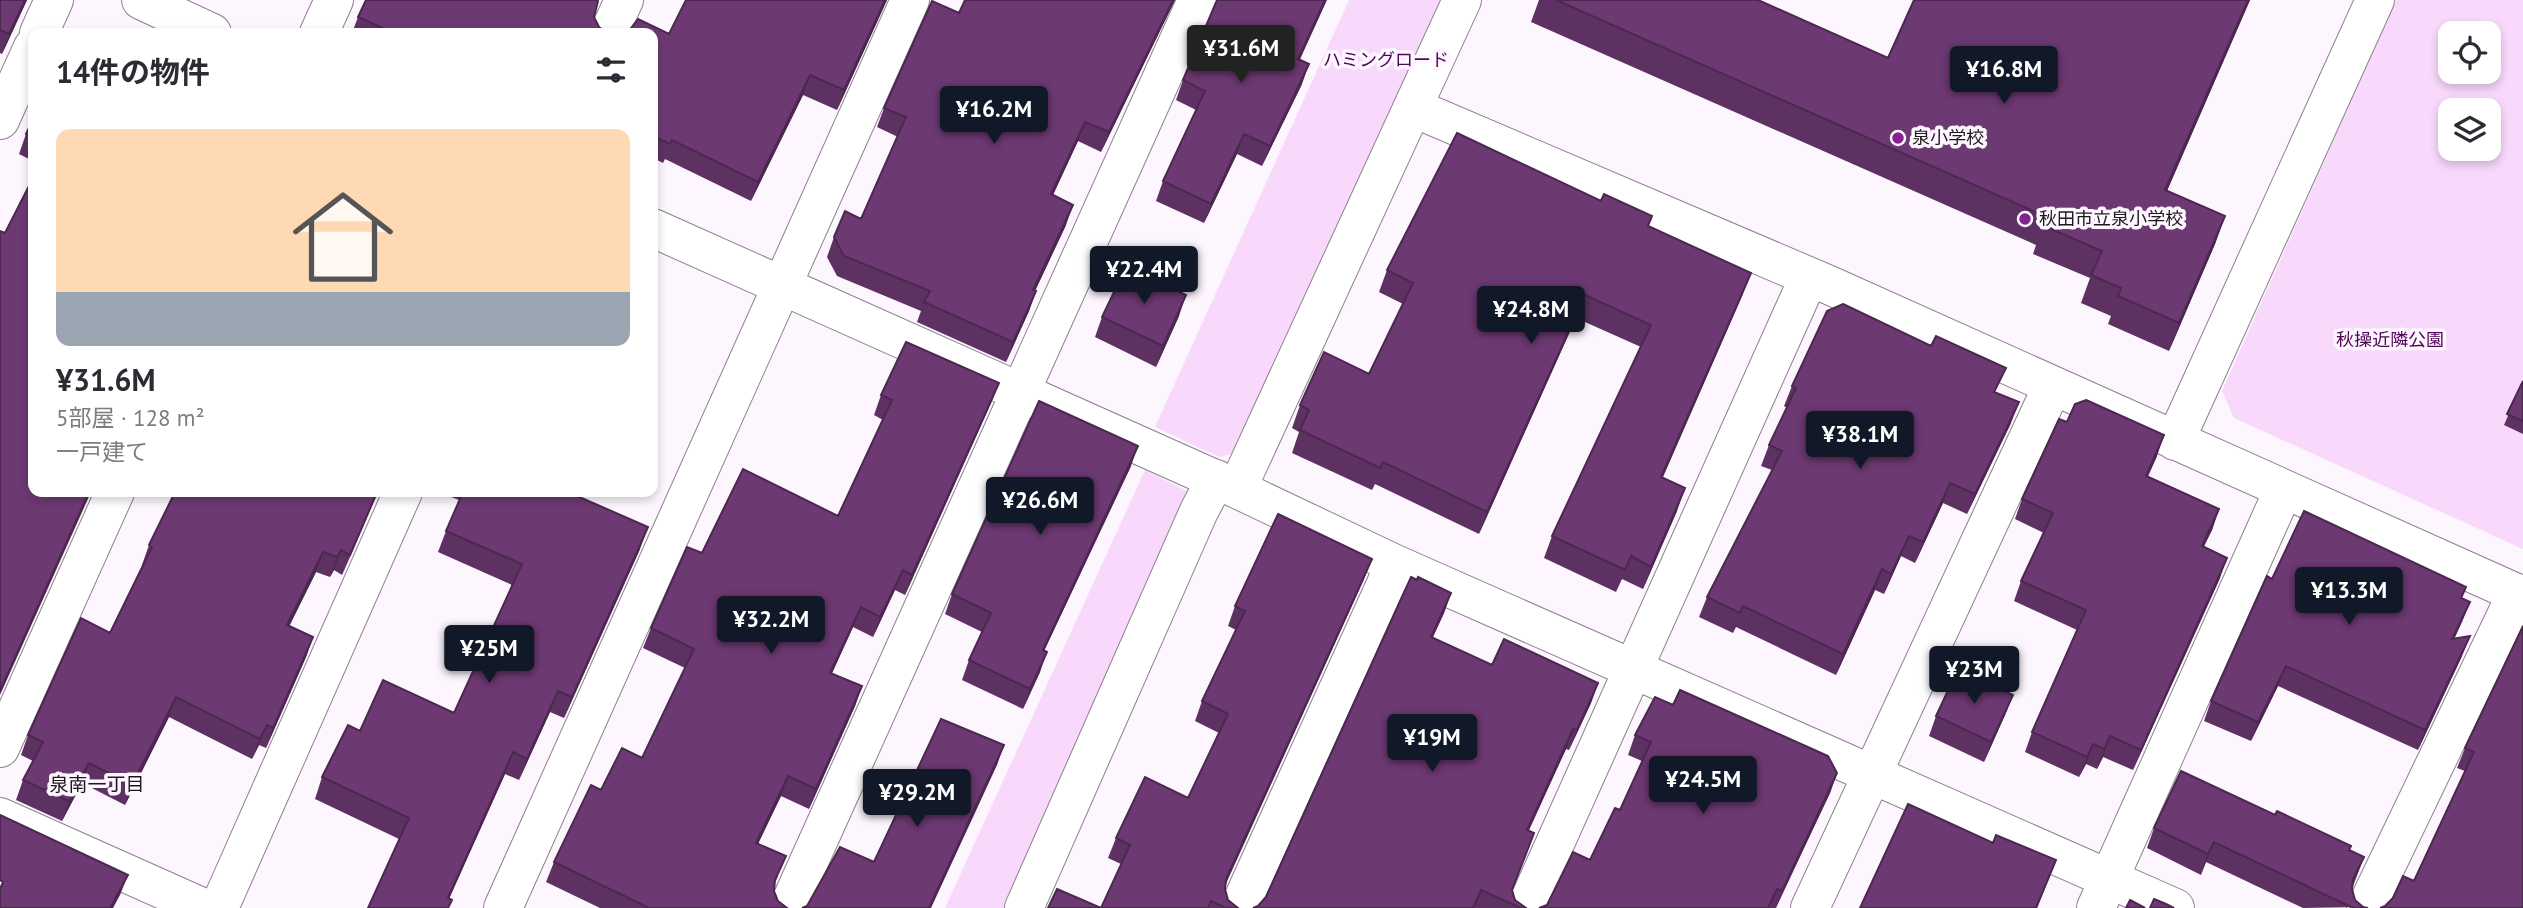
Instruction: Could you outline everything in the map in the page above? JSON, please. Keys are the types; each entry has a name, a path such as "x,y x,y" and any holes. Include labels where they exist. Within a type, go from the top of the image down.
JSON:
{"street":[{"path":"41,28 54,0"},
{"path":"141,0 201,28"},
{"path":"320,28 334,0"},
{"path":"611,28 624,0"},
{"path":"503,908 910,0"},
{"path":"789,908 1018,393 1197,0"},
{"path":"1024,908 1199,512 1227,484 1414,108 1462,0"},
{"path":"2175,441 2375,0"},
{"path":"0,120 28,58"},
{"path":"1414,108 1809,277 2283,491 2520,594 2366,908"},
{"path":"658,230 1227,484 1395,564 1872,774 2102,894 2175,908"},
{"path":"1526,908 1809,277"},
{"path":"1810,908 2052,387"},
{"path":"2102,894 2283,491"},
{"path":"0,748 113,497"},
{"path":"219,908 401,497"},
{"path":"1239,908 1395,564"},
{"path":"0,817 204,908"}],"green space":[{"name":"ハミングロード","path":"1349,0 1480,0 1267,445 1219,457 1155,427"},
{"name":"秋操近隣公園","path":"2396,0 2523,0 2523,549 2234,418 2222,391"},
{"path":"1145,470 1195,495 1008,908 945,908"}],"building":[{"path":"0,0 25,0 9,34 0,30"},
{"path":"366,0 596,0 598,1 594,17 600,28 383,28 358,17"},
{"path":"686,0 885,0 844,90 810,75 758,182 672,140 670,144 658,138 658,29 669,34"},
{"path":"965,0 1173,0 1109,132 1085,122 1051,194 1073,205 1033,290 1036,291 1013,342 924,302 930,291 844,256 834,237 845,211 861,219 906,117 884,108 932,1 959,13"},
{"path":"1217,0 1325,0 1298,59 1309,64 1270,146 1244,134 1211,204 1163,181 1205,91 1183,80"},
{"name":"泉小学校","path":"1556,0 1758,0 1888,58 1914,0 2248,0 2165,190 2225,216 2179,323 2118,296 2121,288 2091,275 2102,251 2044,226 2047,217"},
{"path":"638,19 657,28 631,28"},
{"path":"1457,133 1601,201 1604,194 1652,216 1648,226 1751,273 1661,477 1685,488 1651,567 1631,556 1625,570 1552,536 1651,325 1585,295 1487,512 1383,462 1380,468 1300,430 1309,410 1300,405 1324,352 1369,374 1413,283 1387,270"},
{"path":"28,188 28,497 87,497 0,691 0,231 5,233"},
{"path":"1126,267 1186,295 1163,346 1102,317"},
{"path":"1843,304 1931,346 1936,336 2006,368 1994,392 2019,402 1975,494 1950,483 1923,542 1909,536 1891,574 1882,569 1843,654 1743,606 1740,613 1707,597 1782,451 1769,445 1796,388 1792,386 1827,311"},
{"path":"906,342 999,383 912,575 903,570 880,617 861,607 830,673 862,686 816,789 788,776 756,843 786,856 775,880 774,891 778,901 787,908 649,908 554,862 591,785 601,790 622,748 642,758 694,649 651,628 687,547 702,553 743,469 838,516 892,400 881,395"},
{"path":"2523,381 2523,421 2507,414"},
{"path":"2086,400 2164,435 2146,476 2219,509 2202,546 2227,558 2141,750 2110,736 2104,749 2093,744 2087,757 2032,732 2086,610 2021,581 2053,513 2022,499 2059,419 2067,422 2075,404"},
{"path":"1039,401 1138,446 1043,650 1047,652 1030,689 969,660 991,613 952,594"},
{"path":"173,497 375,497 350,555 341,550 337,557 323,552 287,625 313,637 273,728 267,725 260,739 176,697 132,785 89,763 69,801 23,780 43,742 28,735 81,618 110,633 152,547 149,545"},
{"path":"461,497 579,497 648,527 572,697 558,691 527,759 513,752 448,898 452,900 448,908 368,908 409,818 322,777 348,725 360,731 383,680 454,713 522,564 446,531"},
{"path":"2304,511 2466,587 2461,598 2470,602 2452,639 2470,636 2425,730 2286,666 2258,722 2211,701 2267,576 2272,579"},
{"path":"1278,514 1372,559 1226,879 1228,900 1238,908 1226,908 1211,901 1208,908 1101,908 1130,845 1116,838 1145,777 1188,798 1228,714 1202,701 1245,611 1235,606"},
{"path":"1411,577 1417,580 1418,577 1451,593 1431,637 1492,665 1504,639 1598,683 1577,730 1573,729 1527,830 1534,833 1512,890 1515,900 1526,908 1481,890 1473,908 1253,908 1266,897"},
{"path":"2523,626 2523,908 2380,908 2393,898 2403,876 2414,881 2474,752 2465,748"},
{"path":"1958,669 2013,695 1991,742 1936,716"},
{"path":"1680,690 1828,756 1837,773 1782,891 1777,889 1768,908 1539,908 1547,905 1573,852 1590,860 1615,808 1620,810 1651,742 1635,735 1655,697 1673,705"},
{"path":"941,719 1004,745 929,908 802,908 807,906 840,847 874,862"},
{"path":"2181,771 2275,815 2277,811 2351,846 2349,850 2364,857 2353,879 2355,900 2368,908 2353,908 2214,842 2208,854 2154,828"},
{"path":"1908,804 1993,843 1996,835 2056,860 2036,908 1860,908"},
{"path":"0,815 128,875 110,908 0,908 0,889 3,882 0,880"},
{"path":"1057,889 1101,908 1048,908"},
{"path":"2154,899 2166,904 2174,908 2150,908"},
{"path":"2130,900 2145,908 2126,908"}],"place":[{"name":"泉小学校","path":"1898,138"},
{"name":"秋田市立泉小学校","path":"2025,219"}],"district":[{"name":"泉南一丁目","path":"97,784"}]}
